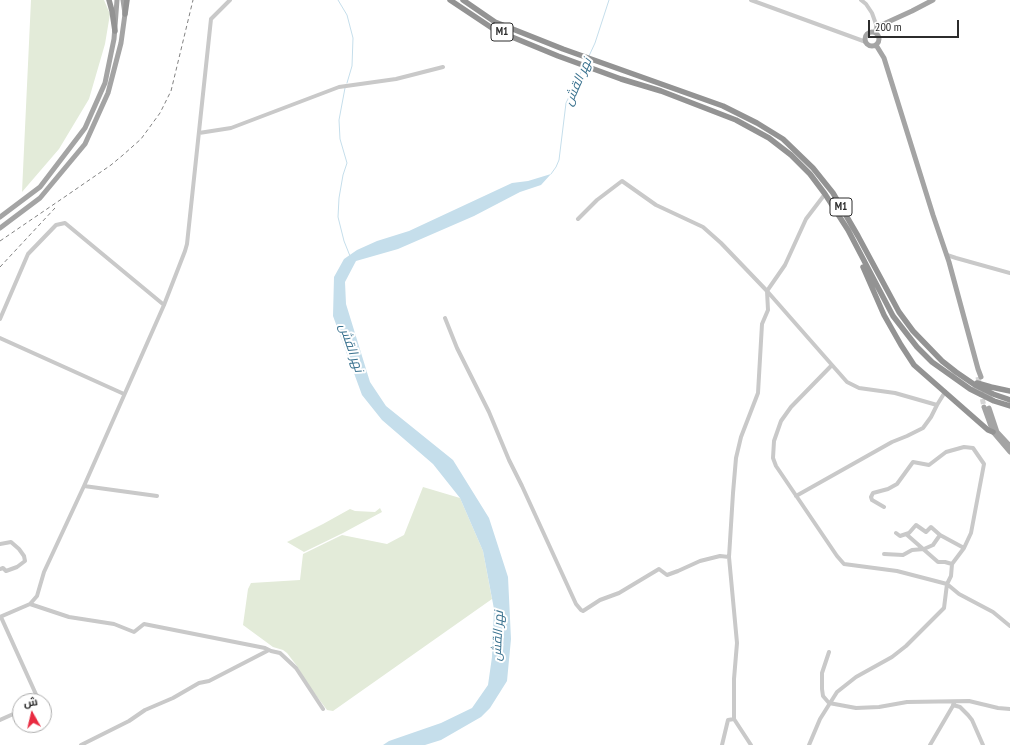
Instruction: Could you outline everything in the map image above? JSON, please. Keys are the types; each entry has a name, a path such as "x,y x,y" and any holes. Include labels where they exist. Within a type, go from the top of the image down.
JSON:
{"highway":[{"path":"109,0 115,31"},
{"path":"125,14 127,0"},
{"name":"M1","path":"450,0 495,30 558,56 661,91 743,124 769,138 791,155 810,174 825,194 848,230 893,316 917,347 932,362 970,389 994,401 1010,406"},
{"name":"M1","path":"463,0 495,22 562,49 723,106 757,123 783,139 813,168 833,193 899,312 913,332 942,361 969,380 993,394 1010,400"},
{"path":"848,230 884,315 900,345 914,365 988,430 995,432"},
{"path":"969,380 1010,391"}],"main road":[{"path":"0,217 40,187 85,128 105,83 115,31 117,0"},
{"path":"0,228 40,198 85,144 108,93 121,43 125,14 123,0"},
{"path":"876,45 871,46 866,42 868,34 933,0"},
{"path":"875,30 879,37 879,42 876,45"},
{"path":"876,45 884,58 932,215 947,254 980,377"},
{"path":"987,407 995,432 1010,452"},
{"path":"995,432 1010,446"}],"street":[{"path":"35,693 1,617 30,604 37,596 44,572 84,486 164,305 187,244 211,19 230,0"},
{"path":"752,0 866,42"},
{"path":"861,0 866,4 872,13 875,30"},
{"path":"199,133 231,128 339,87 396,79 443,67"},
{"path":"578,219 596,200 622,181 656,205 703,227 721,243 767,291 848,382 859,388 895,393 937,404"},
{"path":"751,745 734,719 734,679 737,643 729,557 736,458 741,437 758,393 762,324 768,310 767,291 785,265 806,219 825,194"},
{"path":"0,319 28,254 56,225 66,223 164,305"},
{"path":"947,254 956,258 1010,273"},
{"path":"445,318 457,348 489,412 508,460 522,486 576,604 581,610 583,611 600,600 609,598 619,593 658,569 668,575 700,561 720,556 729,557"},
{"path":"0,338 124,394"},
{"path":"832,365 791,406 781,421 774,442 773,458 776,466 796,496 844,564 897,571 947,584 959,594 993,612 1010,626"},
{"path":"796,496 892,442 923,428 945,392"},
{"path":"809,745 820,719 836,692 856,677 892,658 944,608 947,584 951,576 952,564 964,548 971,533 984,464 974,448 964,447 946,452 929,464 913,462 897,484 888,489 873,493 871,497 872,500 884,508"},
{"path":"84,486 157,496"},
{"path":"896,533 900,536 909,533 916,525 926,532 931,527 940,535 964,548"},
{"path":"906,534 938,562 952,564"},
{"path":"884,554 903,556 912,550 924,549 933,545 940,535"},
{"path":"0,544 11,542 19,549 24,556 25,561 17,567 6,571 3,568 0,569"},
{"path":"30,604 69,617 114,624 134,632 144,624 265,648 282,654 294,666 323,709"},
{"path":"81,745 199,683 209,681 269,650"},
{"path":"829,652 822,673 823,696 829,703 856,708 880,707 907,702 954,703 969,701 998,708 1010,709"},
{"path":"930,745 954,703"},
{"path":"954,703 960,707 972,720 983,745"},
{"path":"0,720 12,715"},
{"path":"722,745 728,720 734,719"}],"green space":[{"path":"31,0 104,0 110,14 105,44 89,99 59,149 22,192"},
{"path":"423,487 460,498 483,551 492,599 333,711 327,710 287,653 273,647 243,625 248,589 251,583 300,580 303,554 342,535 387,544 404,535"},
{"path":"380,508 382,512 304,552 287,542 350,509 355,511 375,512"}],"water":[{"path":"551,174 541,185 520,192 474,216 398,249 356,261 345,282 346,304 370,382 386,406 453,460 489,518 508,577 511,639 507,681 490,708 481,717 441,740 425,745 383,745 389,741 441,723 472,708 488,685 492,657 494,609 483,551 460,498 433,464 382,420 362,395 333,316 334,277 344,259 357,250 377,241 409,231 512,183 528,181"}],"waterway":[{"path":"338,0 347,15 353,38 352,66 347,83"},
{"name":"نهر القش","path":"589,56 595,43 609,0"},
{"name":"نهر القش","path":"551,174 559,160 566,103 583,68"},
{"path":"345,88 339,120 340,139 347,163 343,175 339,198 338,217 344,241 350,256"}],"tunnel":[{"path":"978,377 984,407"}],"railway":[{"path":"0,241 111,165 141,139 160,113 171,91 193,0"},
{"path":"0,267 55,208"}]}
